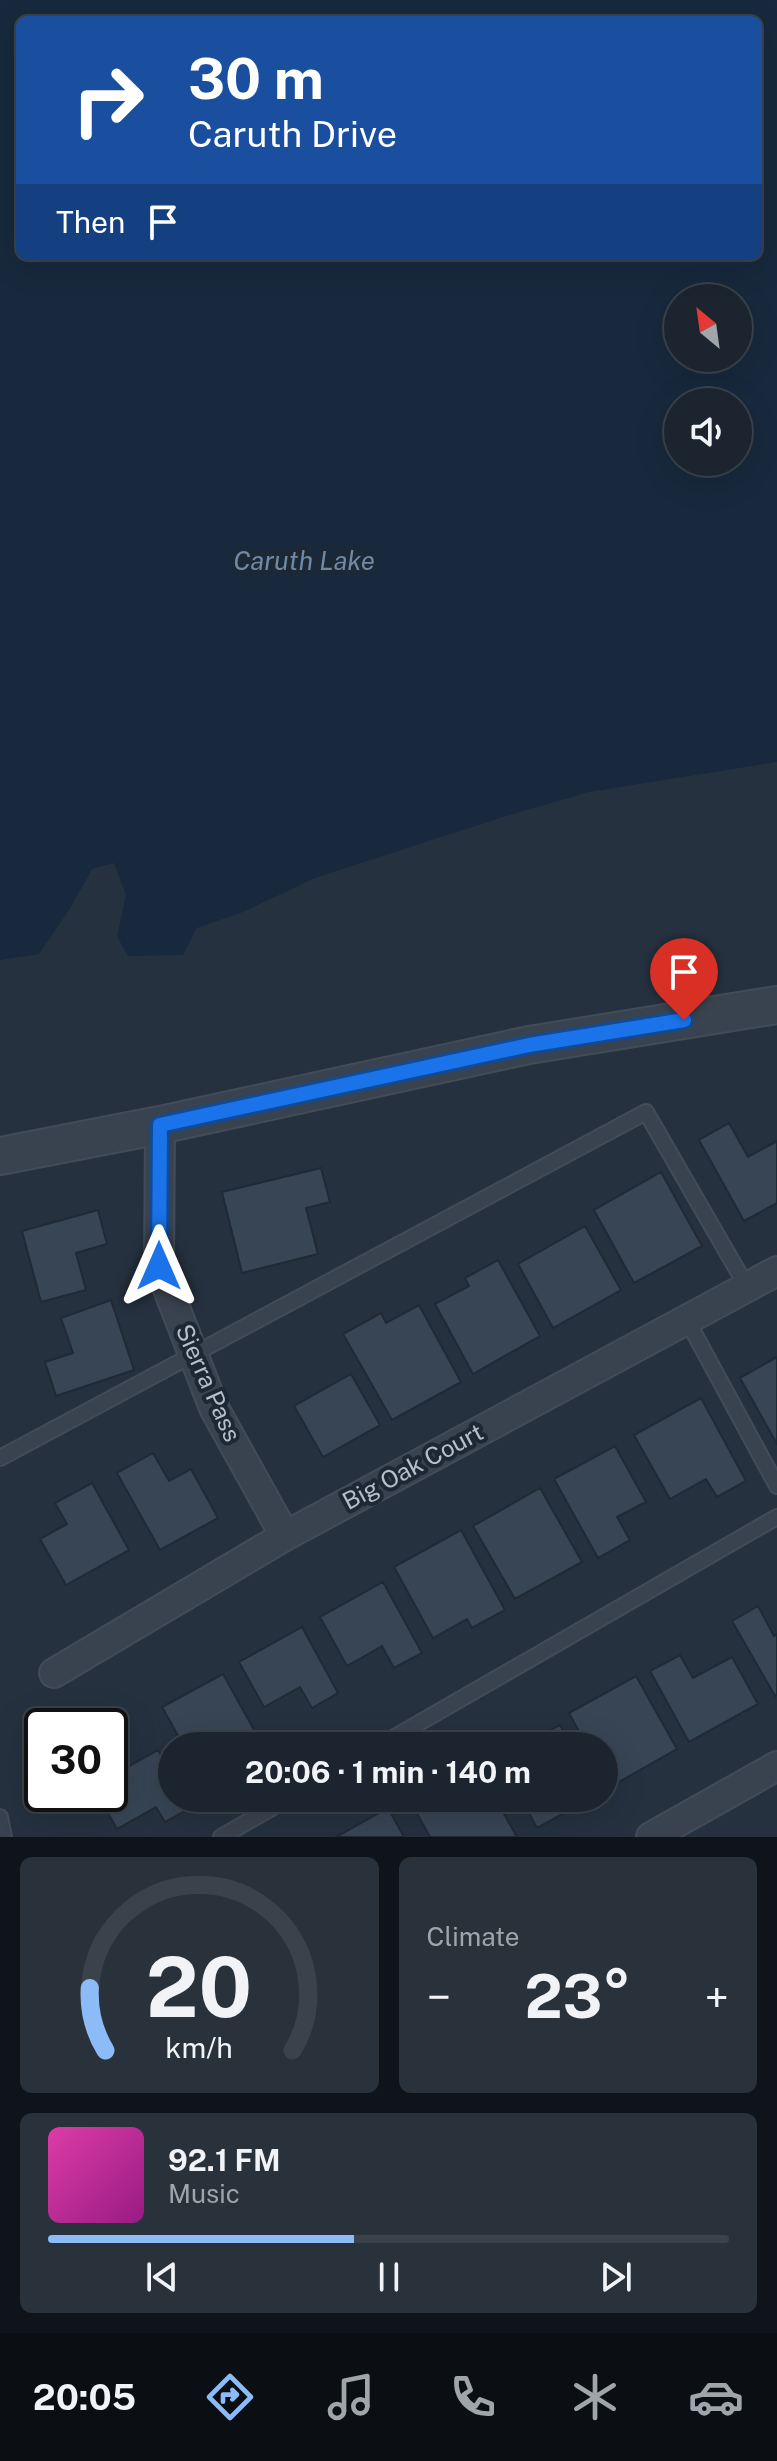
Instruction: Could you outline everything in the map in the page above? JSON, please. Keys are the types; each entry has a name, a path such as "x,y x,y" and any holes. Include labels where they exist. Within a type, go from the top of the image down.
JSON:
{"street":[{"path":"0,1156 160,1125 529,1045 777,1005"},
{"name":"Sierra Pass","path":"160,1125 159,1266 214,1408 285,1536"},
{"name":"Big Oak Court","path":"54,1673 285,1536 777,1271"},
{"path":"666,1833 777,1766"}],"lane":[{"path":"0,1458 646,1112 747,1287"},
{"path":"687,1320 777,1486"},
{"path":"403,1732 777,1517"},
{"path":"221,1837 265,1812"},
{"path":"0,1817 4,1837"}],"water":[{"name":"Caruth Lake","path":"0,0 777,0 777,762 589,792 315,878 243,912 197,928 183,955 128,956 117,936 126,895 114,863 92,869 39,954 0,960"}],"building":[{"path":"729,1123 748,1157 777,1141 777,1203 744,1221 699,1140"},
{"path":"321,1168 330,1202 306,1208 318,1254 242,1273 222,1192"},
{"path":"661,1172 702,1246 634,1283 594,1210"},
{"path":"98,1210 107,1244 76,1253 86,1290 41,1302 22,1231"},
{"path":"585,1226 621,1290 553,1328 518,1264"},
{"path":"498,1260 540,1336 473,1374 435,1304 469,1286 465,1278"},
{"path":"111,1300 134,1370 56,1396 45,1362 73,1353 61,1318"},
{"path":"419,1305 461,1382 392,1420 343,1334 381,1313 386,1323"},
{"path":"777,1357 777,1444 740,1378"},
{"path":"351,1374 380,1425 323,1457 294,1406"},
{"path":"701,1398 746,1481 717,1497 706,1479 670,1499 634,1435"},
{"path":"615,1446 646,1502 617,1517 630,1540 598,1558 554,1479"},
{"path":"153,1453 169,1481 191,1469 218,1518 160,1550 117,1473"},
{"path":"92,1483 129,1550 66,1585 40,1539 67,1524 55,1503"},
{"path":"540,1488 582,1562 515,1599 473,1526"},
{"path":"461,1530 505,1610 472,1628 467,1619 433,1638 394,1567"},
{"path":"383,1582 422,1653 394,1668 382,1646 347,1666 320,1617"},
{"path":"758,1606 774,1636 777,1634 775,1696 732,1621"},
{"path":"302,1627 338,1693 312,1708 300,1687 264,1707 239,1662"},
{"path":"680,1655 693,1678 732,1657 758,1704 689,1742 650,1671"},
{"path":"223,1674 255,1732 176,1732 162,1707"},
{"path":"636,1676 677,1749 618,1782 618,1732 579,1732 569,1713"},
{"path":"560,1725 564,1732 548,1732"},
{"path":"158,1750 158,1810 156,1807 117,1829 107,1812 128,1812 128,1767"},
{"path":"159,1812 183,1812 165,1822"},
{"path":"381,1812 390,1812 404,1837 336,1837"},
{"path":"416,1812 503,1812 517,1837 430,1837"},
{"path":"528,1812 566,1812 537,1828"}],"route":[{"path":"159,1266 160,1125 529,1045 684,1020"}]}
